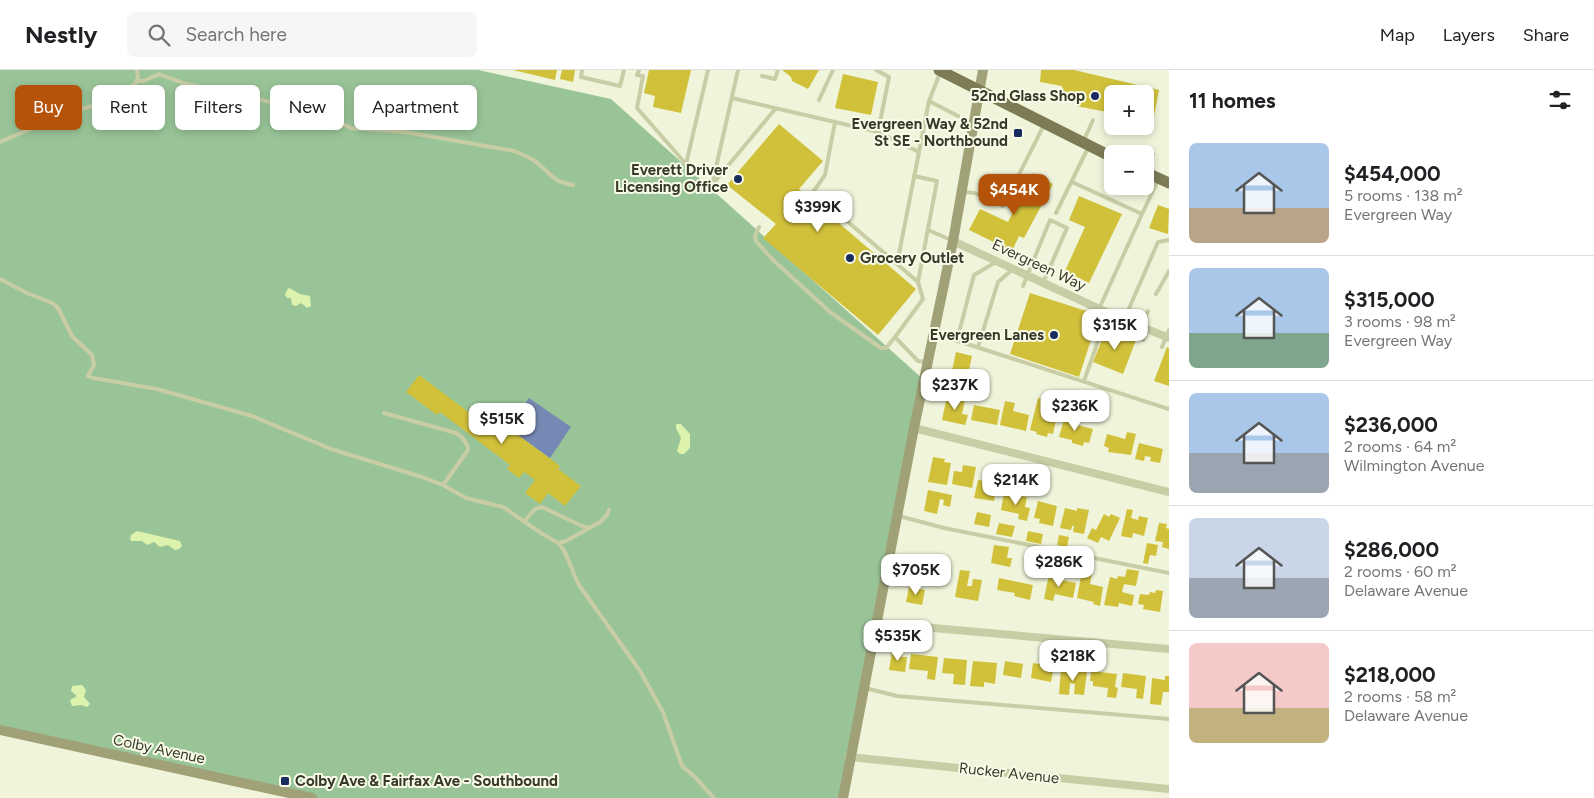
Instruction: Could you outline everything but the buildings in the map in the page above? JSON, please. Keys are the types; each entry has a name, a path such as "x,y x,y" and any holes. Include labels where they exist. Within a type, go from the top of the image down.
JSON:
{"main road":[{"path":"940,71 1104,153"}],"street":[{"path":"843,798 927,362 953,241 983,70"},
{"name":"Evergreen Way","path":"953,241 1124,320 1168,335"},
{"path":"914,428 1169,492"},
{"path":"876,623 1169,649"},
{"name":"Colby Avenue","path":"0,730 282,795 312,798"},
{"name":"Rucker Avenue","path":"850,757 1169,788"}],"lane":[{"path":"0,142 71,112 107,102 121,92 131,88 137,81 137,70"},
{"path":"582,70 581,77 620,86 624,70"},
{"path":"638,70 638,75 643,76 637,108 686,164 708,70"},
{"path":"738,70 712,185 776,108"},
{"path":"762,76 775,79 778,70"},
{"path":"819,100 833,70"},
{"path":"876,70 889,77 878,132"},
{"path":"897,264 929,101 940,71"},
{"path":"137,81 144,81 159,74 183,83 320,113 350,128 404,132 508,150 528,157 538,163 556,180 573,185"},
{"path":"732,98 878,132 919,152"},
{"path":"929,101 958,116"},
{"path":"1056,213 1072,182 1093,120"},
{"path":"835,122 825,175 813,192 918,282"},
{"path":"962,191 975,194 1003,206 1045,124"},
{"path":"759,226 755,236 756,241 772,259 830,312 882,348 886,348 922,299 918,282 937,180 914,176"},
{"path":"1099,309 1142,214 1164,181"},
{"path":"1072,182 1142,214"},
{"path":"1023,286 1050,220 1067,228 1043,283"},
{"path":"928,230 953,241"},
{"path":"1124,320 1158,242 1169,240"},
{"path":"957,340 974,275 997,261"},
{"path":"978,347 998,282 1013,269"},
{"path":"1156,294 1169,271"},
{"path":"0,279 52,303 58,308 72,336 92,355 94,365 88,376 157,389 252,416 331,449 443,485 466,498 508,509 524,522 558,543 562,547 579,585 640,671 663,712 682,766 714,798"},
{"path":"1143,340 1148,311"},
{"path":"1084,382 1108,313"},
{"path":"933,333 1169,409"},
{"path":"1162,347 1168,335"},
{"path":"895,337 918,361 927,362"},
{"path":"384,413 456,433 462,437 468,445 468,450 443,485"},
{"path":"524,522 535,509 542,507 589,528"},
{"path":"558,543 566,541 600,522 609,510"},
{"path":"897,515 944,528 1169,573"},
{"path":"863,687 897,696 1169,719"}],"shaded area":[{"path":"0,70 478,70 611,99 924,380 843,798 312,798 0,730"}],"sand":[{"path":"289,288 300,294 310,296 311,306 307,308 301,303 296,306 292,305 291,298 287,298 285,295"},
{"path":"676,424 681,424 690,434 690,448 684,454 680,454 677,451 681,438"},
{"path":"137,531 180,541 182,546 175,550 168,545 160,547 154,542 147,545 142,541 130,540 131,535"},
{"path":"82,685 86,690 84,697 90,704 87,707 81,705 72,706 70,700 77,696 71,691 72,686"}],"water":[{"path":"529,398 571,427 550,458 508,428"}],"place":[{"name":"52nd Glass Shop","path":"1095,96"},
{"name":"Evergreen Way & 52nd St SE - Northbound","path":"1018,133"},
{"name":"Everett Driver Licensing Office","path":"738,179"},
{"name":"Grocery Outlet","path":"850,258"},
{"name":"Evergreen Lanes","path":"1054,335"},
{"name":"Colby Ave & Fairfax Ave - Southbound","path":"285,781"}]}
